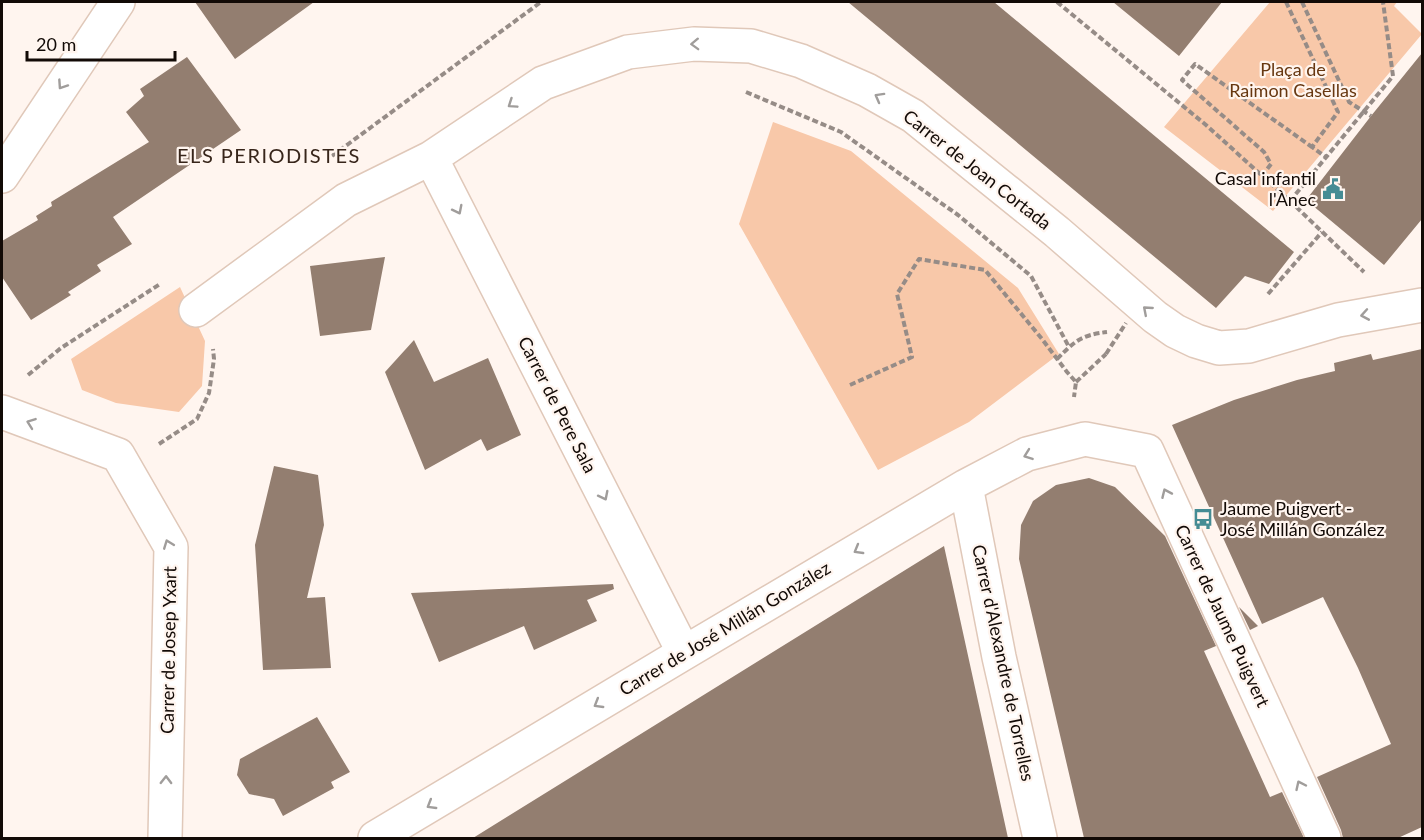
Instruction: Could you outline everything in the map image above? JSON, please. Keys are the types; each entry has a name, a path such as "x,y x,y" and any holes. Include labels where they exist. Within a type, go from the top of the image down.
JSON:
{"street":[{"path":"2,176 118,2"},
{"name":"Carrer de Joan Cortada","path":"196,310 346,200 431,158 543,83 628,52 694,44 751,46 801,61 867,90 913,116 1057,232 1155,317 1175,331 1196,341 1219,348 1249,346 1338,320 1422,305"},
{"name":"Carrer de Pere Sala","path":"431,158 684,652"},
{"name":"Carrer de Josep Yxart","path":"2,412 118,455 171,547 165,838"},
{"name":"Carrer de José Millán González","path":"375,838 966,486 1028,454 1084,439"},
{"name":"Carrer de Jaume Puigvert","path":"1084,439 1147,451 1324,838"},
{"name":"Carrer d'Alexandre de Torrelles","path":"966,486 999,657 1040,838"}],"path":[{"path":"1057,2 1206,124 1370,278"},
{"path":"1286,2 1338,112 1312,147"},
{"path":"1302,2 1349,102 1371,116"},
{"path":"1290,201 1393,76 1383,2"},
{"path":"1262,176 1271,164 1264,152 1182,80 1195,64 1326,158"},
{"path":"743,83 745,92 841,132 958,215 1030,276 1069,347"},
{"path":"1267,295 1322,232"},
{"path":"850,385 912,357 897,294 920,259 985,270 1076,382"},
{"path":"1074,398 1076,382 1106,354 1126,323"},
{"path":"1057,359 1076,341 1089,334"},
{"path":"20,381 61,348"},
{"path":"154,447 197,419 209,393 214,360"}],"green space":[{"name":"Plaça de Raimon Casellas","path":"1270,2 1397,2 1394,6 1422,34 1273,211 1164,127"},
{"path":"773,122 851,151 1018,288 1059,354 969,422 878,470 739,224"},
{"path":"180,287 205,341 202,386 179,412 116,403 82,390 71,359"}],"building":[{"path":"195,2 314,2 235,59"},
{"path":"848,2 994,2 1294,252 1269,284 1245,276 1216,308"},
{"path":"1113,2 1222,2 1179,56"},
{"path":"1422,53 1422,219 1384,265 1306,200"},
{"path":"187,57 241,130 113,217 132,244 97,265 101,271 68,292 71,295 31,320 2,277 2,241 38,220 36,216 52,206 51,202 149,142 126,112 144,96 140,89"},
{"path":"385,257 371,330 320,336 310,266"},
{"path":"414,340 434,382 488,358 521,435 487,451 481,439 425,470 385,372"},
{"path":"1422,349 1422,827 1398,838 1343,838 1317,777 1391,744 1358,668 1323,597 1262,624 1172,425 1234,400 1297,380 1335,371 1334,363 1371,354 1373,360"},
{"path":"274,466 318,475 324,525 307,598 325,597 331,668 263,670 255,545"},
{"path":"1089,478 1115,487 1165,536 1216,646 1204,651 1270,797 1282,792 1304,838 1084,838 1019,559 1021,525 1033,501 1056,485"},
{"path":"944,546 1008,838 473,838"},
{"path":"613,584 614,589 587,600 597,621 534,650 524,626 439,662 411,593"},
{"path":"1239,607 1258,626 1250,630"},
{"path":"317,717 350,772 331,782 334,788 283,816 274,799 249,794 237,775 240,759"}],"place":[{"name":"Casal infantil l'Ànec","path":"1333,189"},
{"name":"Jaume Puigvert - José Millán González","path":"1203,519"}],"district":[{"name":"ELS PERIODISTES","path":"269,156"}]}
